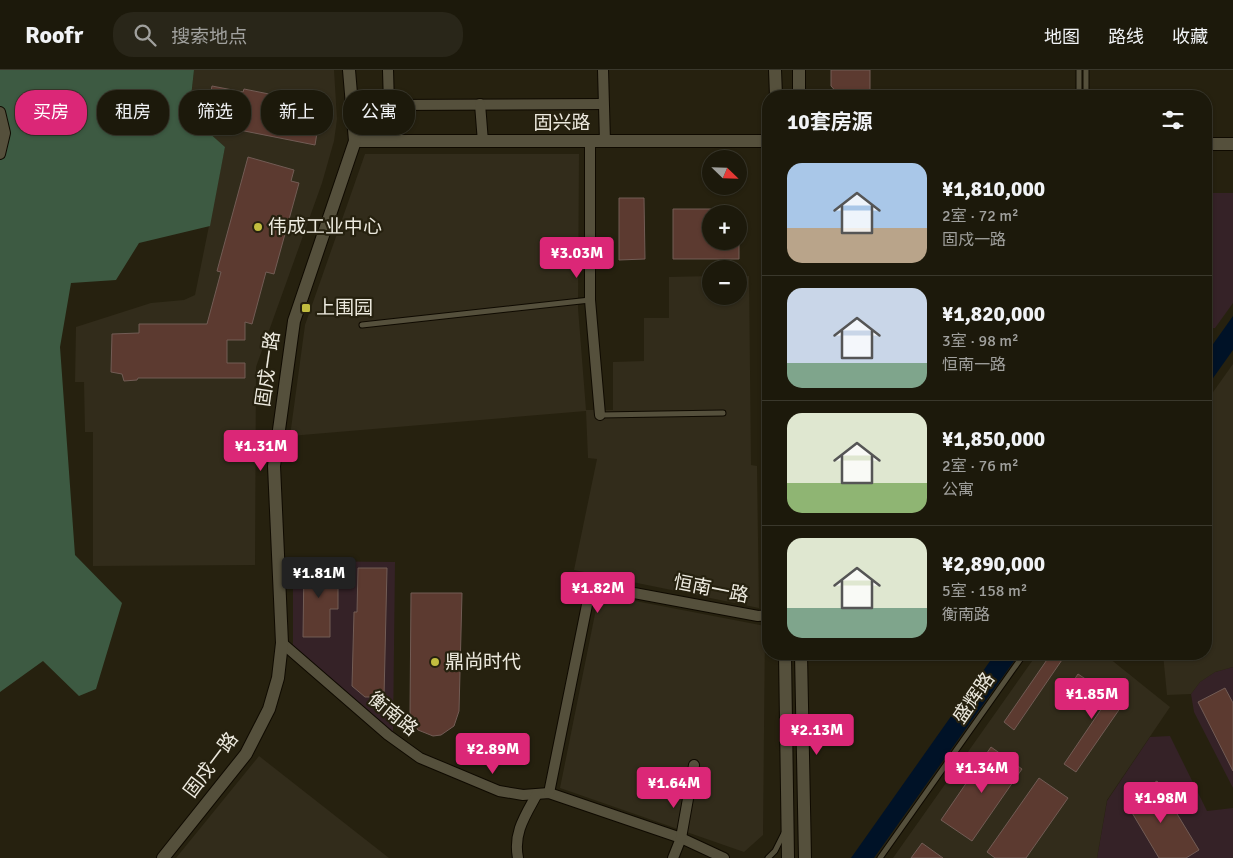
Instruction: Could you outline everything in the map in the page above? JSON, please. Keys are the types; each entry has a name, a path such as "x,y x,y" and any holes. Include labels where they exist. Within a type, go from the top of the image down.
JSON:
{"street":[{"name":"固戍一路","path":"163,858 246,754 269,709 278,678 282,643 274,466 294,321 355,141 349,70"},
{"path":"388,70 389,105 603,104"},
{"path":"603,70 605,142"},
{"path":"776,70 776,90"},
{"path":"799,70 799,90"},
{"path":"480,104 483,142"},
{"path":"0,112 5,133 0,154"},
{"name":"固兴路","path":"355,141 762,141"},
{"path":"590,142 590,300 600,415"},
{"path":"1212,144 1233,144"},
{"name":"恒南一路","path":"549,793 591,585 762,616"},
{"name":"衡南路","path":"282,643 388,735 420,758 499,791 523,795 549,793 681,838 724,858"},
{"path":"785,660 788,858"},
{"path":"801,660 804,858"},
{"path":"673,858 681,838 694,766"},
{"path":"518,858 515,845 518,827 537,794"}],"lane":[{"path":"1079,70 1079,90"},
{"path":"1086,70 1086,90"},
{"path":"362,325 590,300"},
{"path":"600,415 723,413"},
{"name":"盛辉路","path":"880,858 1020,660"},
{"path":"768,858 780,842 787,815"}],"shaded area":[{"path":"194,70 334,70 337,119 334,141 322,183 256,367 255,565 93,566 93,432 85,432 84,382 75,382 76,327 151,303 184,300 195,295 225,147 212,135 251,135 251,90 192,90"},
{"path":"365,154 579,154 578,308 586,410 613,410 613,362 644,361 644,318 669,318 669,277 702,276 702,305 747,305 747,276 749,276 751,465 757,466 759,608 574,570 597,459 588,458 586,411 290,436 305,325"},
{"path":"1212,193 1233,193 1233,303 1215,328 1212,328"},
{"path":"1233,364 1233,667 1215,672 1200,682 1191,694 1167,695 1164,660 1212,660 1212,394"},
{"path":"293,561 395,562 393,733 293,645"},
{"path":"599,594 762,625 762,660 765,660 763,835 744,852 560,788"},
{"path":"1033,660 1111,660 1170,707 1107,800 1097,858 893,858"},
{"path":"1233,667 1233,788 1194,712 1191,694 1200,682 1215,672"},
{"path":"1170,736 1207,811 1233,808 1233,858 1097,858 1107,801 1150,737"},
{"path":"259,756 389,858 176,858"}],"green space":[{"path":"0,70 194,70 192,90 179,90 179,135 212,135 225,147 210,226 139,243 116,280 71,283 60,347 75,555 122,603 96,689 79,696 43,661 0,692"}],"water":[{"path":"1233,316 1233,350 1212,380 1212,346"},
{"path":"991,660 1015,660 874,858 851,858"}],"building":[{"path":"831,70 870,70 870,90 835,90 831,86"},
{"path":"212,86 233,90 211,90"},
{"path":"251,90 261,92 261,134 251,132"},
{"path":"265,135 317,135 315,145"},
{"path":"248,157 294,170 291,181 299,183 274,274 266,272 252,324 245,322 245,340 227,340 227,363 245,363 245,378 138,378 137,380 124,381 122,374 111,372 112,334 139,333 139,324 207,324 221,272 217,271"},
{"path":"619,198 644,198 645,259 619,260"},
{"path":"673,209 702,209 702,250 739,250 739,259 673,259"},
{"path":"304,565 338,565 338,609 330,609 330,637 303,637"},
{"path":"358,568 387,568 384,697 365,697 352,686 354,612 357,612"},
{"name":"鼎尚时代","path":"411,593 462,593 459,711 454,726 441,735 433,736 418,730 410,716"},
{"path":"1047,660 1062,660 1014,730 1004,722"},
{"path":"1078,674 1123,704 1076,772 1064,764 1102,708 1070,686"},
{"path":"1225,688 1233,703 1233,771 1198,702"},
{"path":"991,747 1022,769 972,841 941,820"},
{"path":"1039,778 1068,798 1026,858 995,858 987,852"},
{"path":"1157,781 1199,850 1186,858 1159,858 1125,801"},
{"path":"922,843 943,858 911,858"}],"place":[{"name":"伟成工业中心","path":"258,227"},
{"name":"上围园","path":"306,308"},
{"name":"鼎尚时代","path":"435,662"}]}
